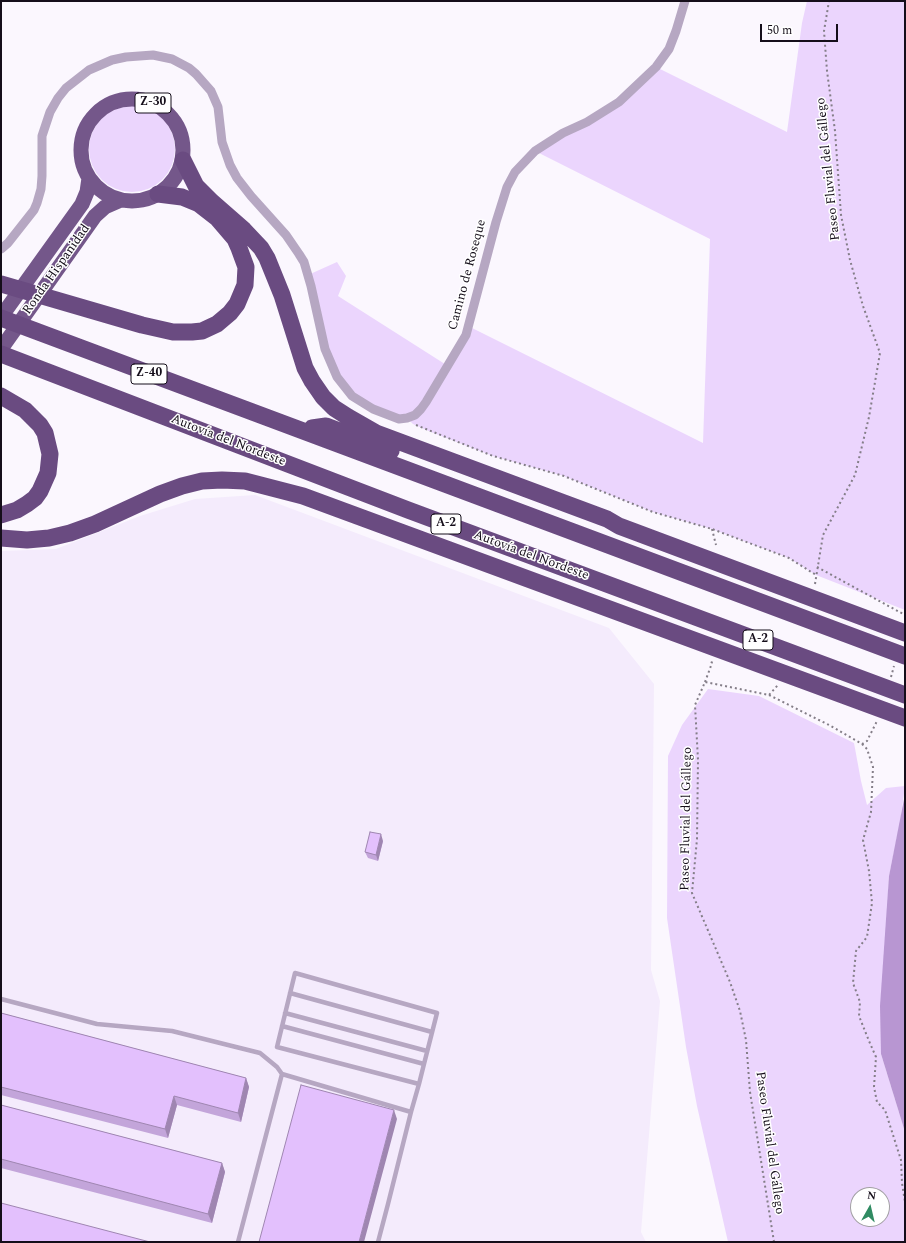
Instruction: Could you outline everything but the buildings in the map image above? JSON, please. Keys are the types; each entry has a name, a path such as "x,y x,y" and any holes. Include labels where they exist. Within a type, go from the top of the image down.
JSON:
{"highway":[{"name":"Ronda Hispanidad","path":"118,100 144,100 167,112 178,126 183,147 182,160 174,180 158,194 147,199 134,201 121,200 103,192 95,186 89,178 82,162 82,136 90,120 102,108 118,100"},
{"path":"182,160 196,186 244,230 268,258 282,295 305,368 317,390 334,408 376,432 607,519 619,526 905,633"},
{"name":"Ronda Hispanidad","path":"1,318 82,204 87,192 89,178"},
{"path":"1,284 142,325 174,332 202,331 217,324 230,313 237,304 243,290 246,266 235,239 222,223 199,204 182,198 158,194"},
{"name":"Ronda Hispanidad","path":"1,349 95,216 105,207 121,200"},
{"name":"Z-40","path":"1,318 298,429"},
{"name":"Autovía del Nordeste","path":"1,354 612,586 905,695"},
{"path":"1,396 25,410 40,425 45,433 50,454 48,473 40,492 27,504 17,510 1,515"},
{"path":"298,429 326,426 496,488 605,524 619,526"},
{"path":"298,429 905,656"},
{"name":"Z-40","path":"282,461 353,501 522,569 570,594 905,718"},
{"path":"1,538 27,540 49,538 70,533 95,524 160,494 182,486 202,481 245,481 303,496 570,594"}],"street":[{"name":"Camino de Roseque","path":"407,418 415,415 426,402 470,327 496,222 507,187 515,172 535,151 563,133 587,122 619,102 656,67 669,49 676,32 685,1"},
{"path":"1,249 8,243 34,210 37,203 42,176 42,136 50,112 66,88 89,70 112,60 153,54 172,59 189,68 212,91 218,107 222,142 230,165 237,178 286,235 300,254 311,286 325,349 345,389 352,396 373,409 399,419 407,418"}],"lane":[{"path":"378,1242 412,1112 437,1013 295,973 277,1047 419,1084"},
{"path":"290,993 432,1032"},
{"path":"1,999 97,1024 172,1030 260,1053 277,1067 282,1074 412,1112"},
{"path":"285,1013 427,1051"},
{"path":"282,1026 424,1064"},
{"path":"238,1242 282,1074"}],"path":[{"name":"Paseo Fluvial del Gállego","path":"815,584 823,535 855,475 869,417 880,353 863,306 854,275 841,215 835,131 824,31 829,1"},
{"path":"407,418 413,424 431,432 493,456 564,476 653,512 712,529 789,558 816,575"},
{"path":"712,529 716,544"},
{"path":"817,567 905,615"},
{"name":"Paseo Fluvial del Gállego","path":"769,695 705,682 695,705 698,760 697,839 692,893 730,982 740,1010 746,1040 750,1092 774,1242"},
{"path":"778,685 769,695 829,725 862,744 867,748 873,768 871,812 863,840 869,871 872,903 867,937 856,951 853,983 860,1002 860,1016 868,1041 876,1057 874,1088 877,1102 885,1110 901,1160 905,1202"},
{"path":"862,744 867,741 877,721"}],"shaded area":[{"path":"807,1 905,1 905,610 816,575 789,558 712,529 653,512 564,476 493,456 431,432 413,424 407,418 373,409 337,377 308,275 337,262 346,276 338,296 448,366 470,327 703,443 710,239 535,151 587,122 656,67 787,132 802,23"},
{"path":"124,106 140,106 149,109 163,118 172,132 175,141 175,157 172,166 163,180 149,189 140,192 124,192 108,185 101,180 96,173 89,157 89,141 96,125 101,118 108,113"},
{"path":"255,495 609,628 654,684 651,970 660,1001 641,1232 646,1242 1,1242 1,551 56,549 140,516 195,499"},
{"path":"708,689 759,696 854,743 867,805 886,788 905,786 900,823 889,876 881,1054 905,1132 905,1242 728,1242 697,1106 686,1047 667,918 668,756 682,725"},
{"path":"905,794 905,1132 881,1054 880,1006 889,876"}]}
